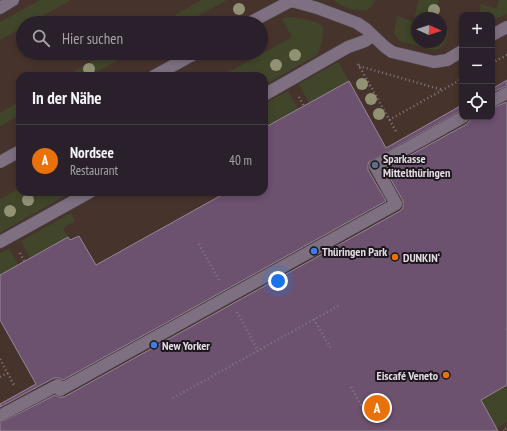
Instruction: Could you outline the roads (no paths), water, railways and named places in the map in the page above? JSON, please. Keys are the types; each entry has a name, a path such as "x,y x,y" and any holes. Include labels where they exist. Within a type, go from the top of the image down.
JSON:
{"lane":[{"path":"263,16 292,1 317,8 357,23 392,52 434,62 447,60 459,53"},
{"path":"495,33 507,27"},
{"path":"268,93 348,47 365,41 373,36"},
{"path":"161,72 183,60"},
{"path":"495,99 507,93"},
{"path":"4,413 58,385 60,390 396,204 375,166 459,119"},
{"path":"0,162 16,153"},
{"path":"0,242 83,196"}],"place":[{"name":"Sparkasse Mittelthüringen","path":"375,165"},
{"name":"Thüringen Park","path":"314,251"},
{"name":"DUNKIN‘","path":"395,257"},
{"name":"New Yorker","path":"154,345"},
{"name":"Eiscafé Veneto","path":"446,375"},
{"name":"Nordsee","path":"377,408"}]}
